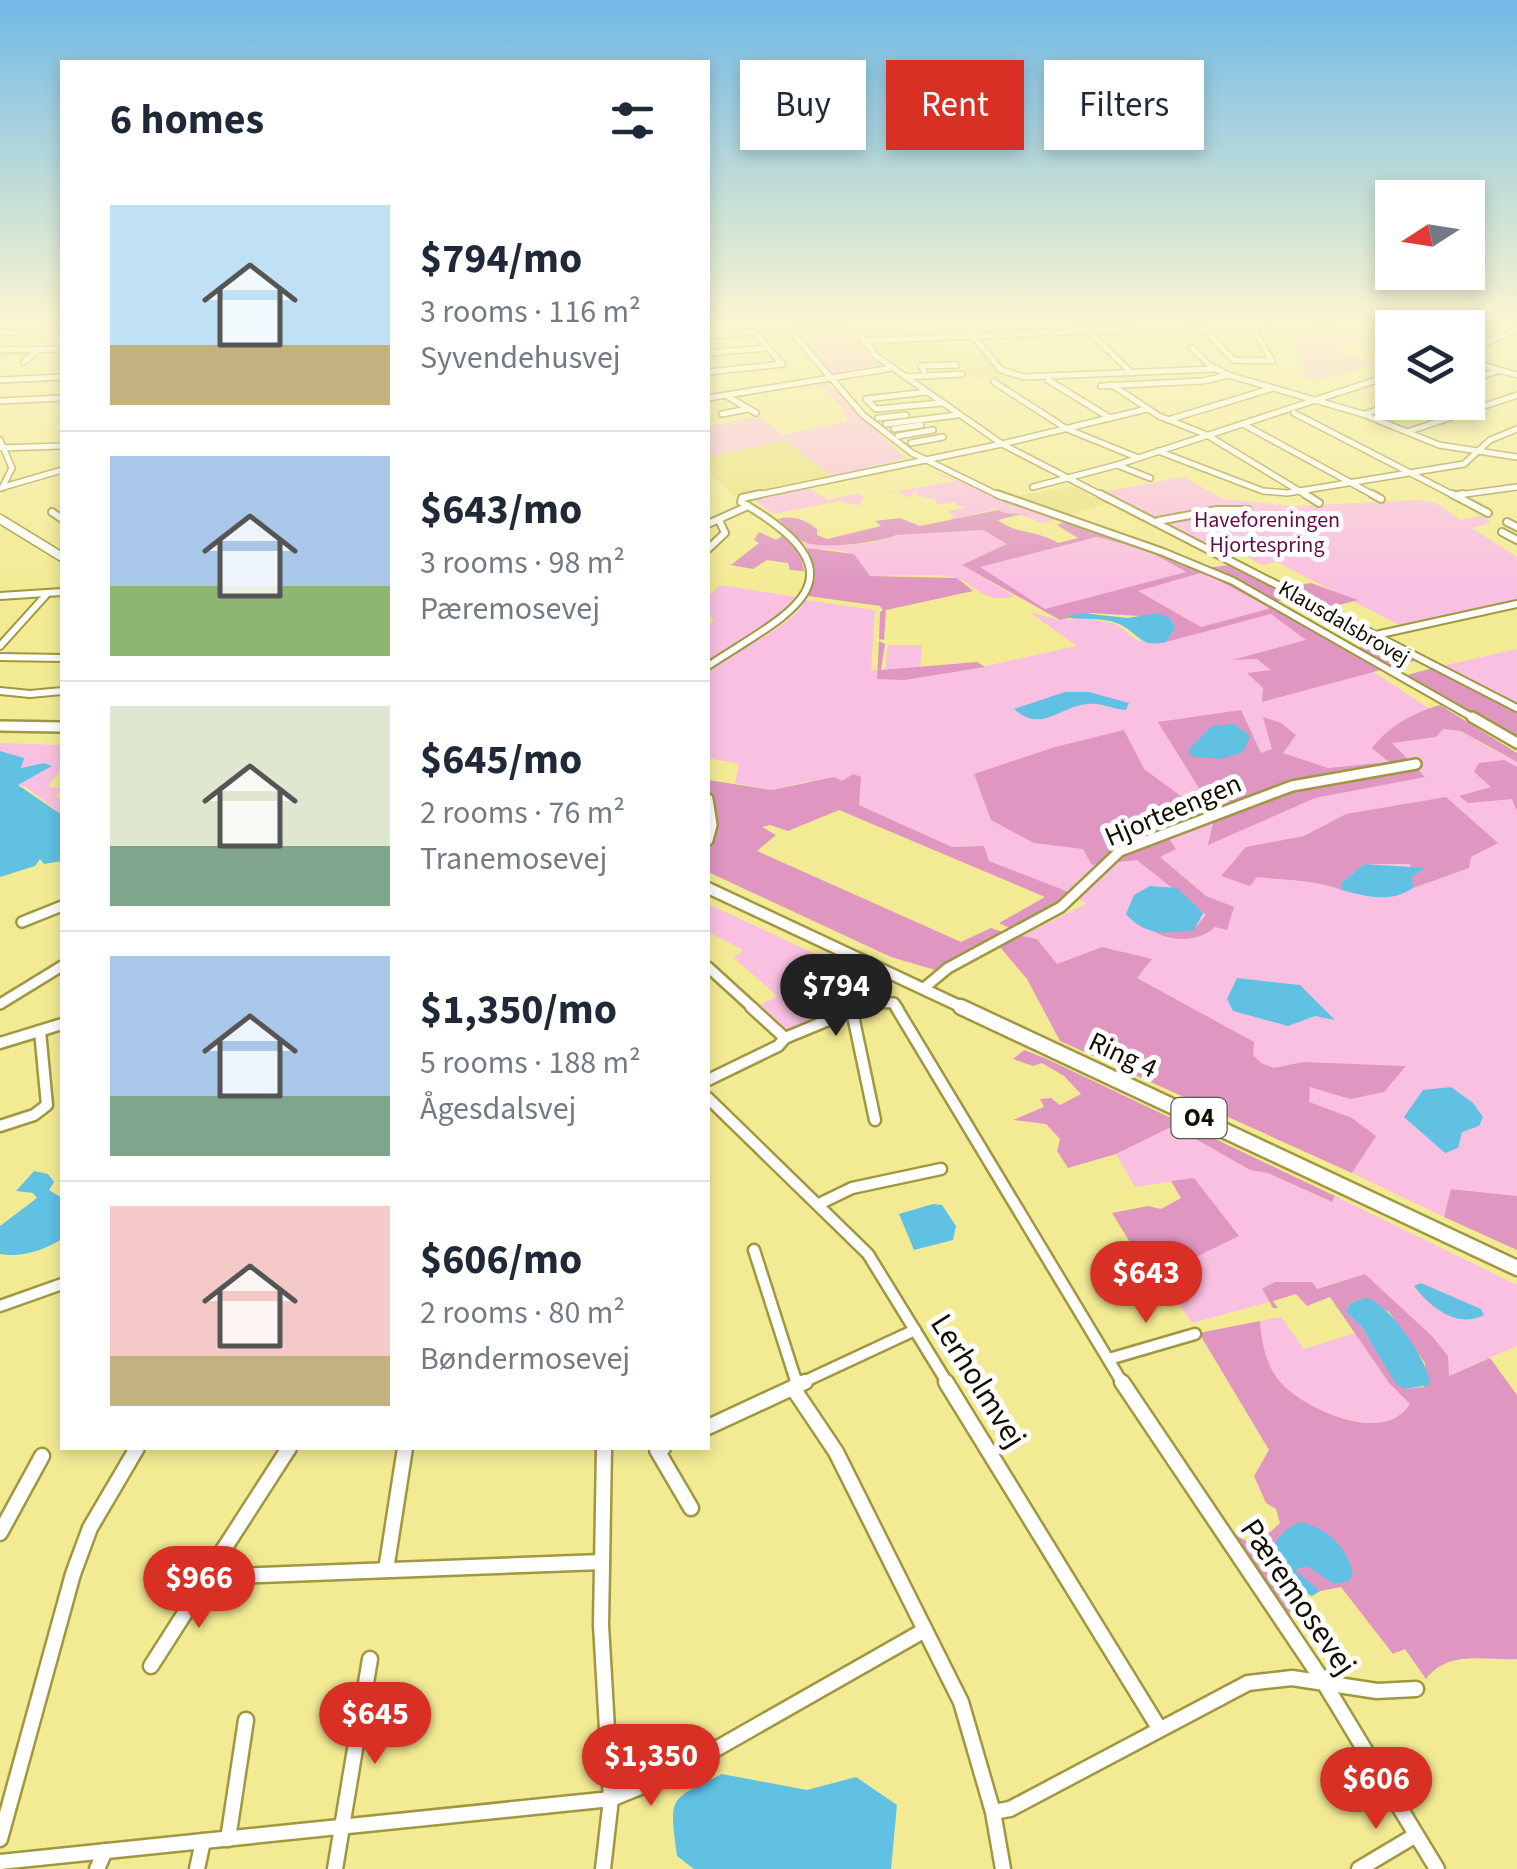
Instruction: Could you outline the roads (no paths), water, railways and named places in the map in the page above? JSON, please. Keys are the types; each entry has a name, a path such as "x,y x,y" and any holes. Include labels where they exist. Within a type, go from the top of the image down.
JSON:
{"main road":[{"path":"0,519 60,559"},
{"name":"Ring 4","path":"710,889 1517,1268"}],"street":[{"path":"722,414 757,410"},
{"name":"Klausdalsbrovej","path":"862,410 922,461 978,487 1186,560 1234,581 1517,743"},
{"path":"953,410 1002,444 1517,708"},
{"path":"1038,410 1067,429 1138,458"},
{"path":"1097,410 1110,418"},
{"path":"710,665 784,619 803,598 810,582 809,562 796,540 740,499 1142,410"},
{"path":"1149,410 1207,436 1319,503"},
{"path":"1167,420 1199,410"},
{"path":"1033,487 1117,465 1284,410"},
{"path":"1352,410 1440,445 1517,457"},
{"path":"1364,414 1375,410"},
{"path":"1407,432 1472,410"},
{"path":"927,413 934,418"},
{"path":"1294,413 1488,513"},
{"path":"896,433 934,418 958,414"},
{"path":"878,418 911,415 926,440"},
{"path":"882,427 925,424"},
{"path":"1243,424 1381,499"},
{"path":"916,425 933,430"},
{"path":"1158,452 1264,490 1299,491 1464,464 1490,440 1517,429"},
{"path":"910,443 943,436"},
{"path":"1,488 12,468 1,445 60,446"},
{"path":"1117,465 1150,478"},
{"path":"1,488 24,487 60,471"},
{"path":"1456,496 1517,487"},
{"path":"710,523 748,506"},
{"path":"1156,521 1223,509 1248,510"},
{"path":"52,512 60,518"},
{"path":"710,547 725,532 719,520"},
{"path":"1502,532 1515,542"},
{"path":"0,596 60,593"},
{"path":"0,646 46,595"},
{"path":"1376,635 1517,604"},
{"path":"0,657 60,658"},
{"path":"0,691 60,691"},
{"path":"0,726 60,727"},
{"name":"Hjorteengen","path":"924,988 950,967 1061,907 1120,851 1218,811 1305,782 1416,764"},
{"path":"22,922 60,907"},
{"path":"0,1004 60,967"},
{"path":"710,969 785,1038"},
{"name":"Pæremosevej","path":"852,1011 878,1000 894,1003 1109,1359 1322,1681 1437,1869"},
{"path":"710,1079 778,1046 785,1038 852,1011 875,1120"},
{"path":"0,1042 60,1025"},
{"path":"0,1126 34,1115 47,1106 40,1031"},
{"name":"Lerholmvej","path":"710,1100 868,1254 1159,1728"},
{"path":"819,1204 862,1186 941,1169"},
{"path":"754,1250 795,1387 836,1452 961,1702 993,1812 1003,1869"},
{"path":"0,1306 60,1285"},
{"path":"710,1426 914,1330"},
{"path":"1109,1359 1195,1334"},
{"path":"0,1839 73,1574 90,1528 136,1450"},
{"path":"222,1571 222,1552 288,1450"},
{"path":"386,1570 406,1450"},
{"path":"603,1869 611,1799 602,1562 604,1450"},
{"path":"658,1450 691,1508"},
{"path":"0,1534 42,1456"},
{"path":"222,1571 234,1576 602,1562"},
{"path":"152,1666 206,1580 222,1571"},
{"path":"0,1862 611,1799 672,1774 924,1630"},
{"path":"335,1869 370,1658"},
{"path":"993,1812 1010,1809 1248,1683 1274,1678 1322,1681 1377,1691 1416,1689"},
{"path":"228,1839 246,1720"},
{"path":"1359,1869 1416,1834"},
{"path":"197,1869 203,1841"},
{"path":"98,1869 105,1851"}],"water":[{"path":"1081,613 1128,618 1156,613 1171,618 1175,629 1166,642 1152,643 1116,623 1066,617"},
{"path":"1065,692 1089,692 1129,703 1126,710 1088,704 1043,719 1024,716 1014,709"},
{"path":"1234,724 1250,736 1243,752 1221,759 1189,756 1190,748 1212,726"},
{"path":"0,751 24,758 21,768 44,763 52,766 18,785 60,814 60,861 44,864 40,859 35,866 0,877"},
{"path":"1364,864 1425,868 1412,877 1413,888 1396,896 1342,890 1341,883"},
{"path":"1150,886 1177,888 1203,913 1194,930 1157,932 1126,914 1134,895"},
{"path":"1237,978 1300,985 1335,1020 1315,1016 1288,1026 1233,1011 1227,999"},
{"path":"1451,1087 1473,1103 1483,1117 1479,1126 1462,1132 1458,1148 1445,1153 1404,1117 1423,1090"},
{"path":"34,1171 48,1174 54,1182 49,1190 60,1197 60,1240 33,1252 0,1254 0,1226 37,1198 33,1193 16,1191"},
{"path":"942,1205 956,1226 953,1240 914,1250 899,1214"},
{"path":"1421,1283 1481,1309 1484,1315 1464,1319 1445,1314 1414,1286"},
{"path":"1365,1298 1385,1309 1406,1334 1423,1363 1430,1385 1405,1389 1396,1384 1361,1326 1346,1312 1350,1303"},
{"path":"1301,1522 1320,1529 1341,1547 1353,1573 1349,1581 1334,1584 1307,1566 1295,1570 1320,1591 1312,1596 1282,1580 1269,1556 1281,1535"},
{"path":"722,1774 807,1790 856,1777 897,1805 891,1869 694,1869 677,1856 673,1810 682,1796"}],"park label":[{"name":"Haveforeningen Hjortespring","path":"1267,532"}]}
